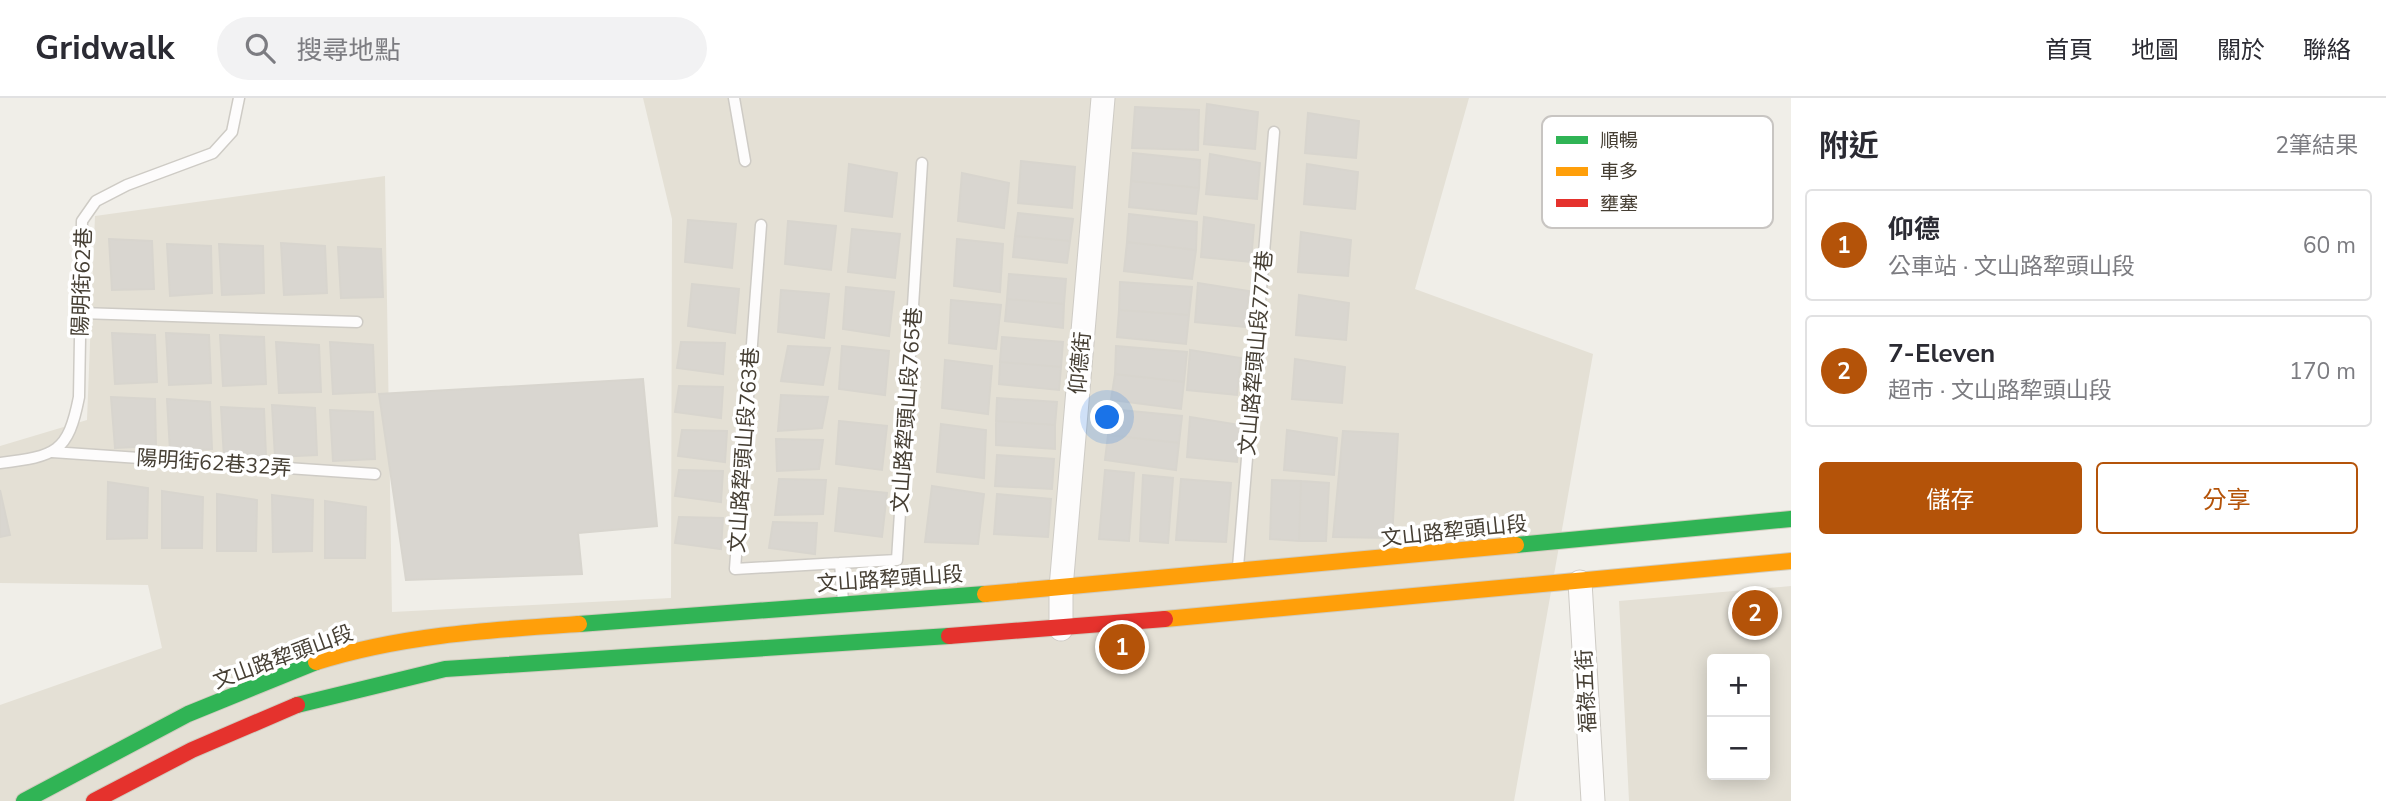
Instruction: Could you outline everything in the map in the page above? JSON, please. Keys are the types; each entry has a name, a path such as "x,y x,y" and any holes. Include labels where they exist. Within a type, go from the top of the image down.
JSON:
{"main road":[{"name":"文山路犂頭山段","path":"24,801 212,705 289,673 362,649 441,634 1061,588 1791,525"},
{"path":"94,801 211,742 294,706 370,684 445,669 1061,629 1791,561"}],"street":[{"name":"仰德街","path":"1061,629 1061,588 1103,98"},
{"name":"福祿五街","path":"1580,582 1593,801"}],"lane":[{"name":"陽明街62巷","path":"52,452 68,440 79,397 82,221 96,201 128,185 213,153 232,132 239,98"},
{"path":"734,98 745,161"},
{"name":"文山路犂頭山段777巷","path":"1237,573 1274,132"},
{"name":"文山路犂頭山段765巷","path":"840,563 897,560 922,163"},
{"name":"文山路犂頭山段763巷","path":"761,225 735,569 840,563"},
{"path":"81,313 357,322"},
{"path":"0,463 52,452"},
{"name":"陽明街62巷32弄","path":"52,452 375,474"},
{"path":"840,563 843,604"}],"shaded area":[{"path":"643,98 1469,98 1415,289 1593,354 1514,801 0,801 0,705 162,648 148,585 0,583 0,446 87,420 95,216 385,176 392,612 671,598 672,219"},
{"path":"1791,586 1791,801 1629,801 1619,601"}],"building":[{"path":"1207,104 1258,112 1255,149 1204,144"},
{"path":"1135,107 1199,110 1198,150 1132,148"},
{"path":"1308,113 1359,121 1356,158 1305,153"},
{"path":"1133,153 1200,160 1199,188 1131,181"},
{"path":"1210,154 1260,163 1257,199 1206,194"},
{"path":"1021,161 1075,167 1072,208 1018,203"},
{"path":"849,164 897,173 892,217 845,211"},
{"path":"1307,164 1358,172 1355,209 1304,204"},
{"path":"962,173 1009,183 1004,228 958,221"},
{"path":"1131,181 1199,188 1196,214 1129,207"},
{"path":"1018,213 1073,219 1070,241 1015,236"},
{"path":"1129,214 1197,222 1196,250 1127,242"},
{"path":"1204,217 1254,225 1251,262 1201,257"},
{"path":"688,220 736,224 732,268 685,262"},
{"path":"788,221 836,226 831,270 785,264"},
{"path":"852,229 900,234 895,278 848,272"},
{"path":"1301,232 1351,240 1348,276 1298,272"},
{"path":"1015,236 1070,241 1067,263 1013,257"},
{"path":"109,239 152,241 154,289 112,290"},
{"path":"957,239 1003,244 1000,292 954,286"},
{"path":"1127,242 1196,250 1192,279 1124,271"},
{"path":"281,243 325,246 327,293 284,295"},
{"path":"167,244 211,246 212,293 170,296"},
{"path":"219,244 263,246 264,293 222,295"},
{"path":"338,247 381,249 383,297 341,298"},
{"path":"1009,274 1066,279 1064,304 1007,299"},
{"path":"1120,282 1192,287 1189,315 1119,310"},
{"path":"1198,283 1249,291 1245,327 1195,322"},
{"path":"692,284 739,289 735,333 688,326"},
{"path":"846,287 894,292 889,336 843,329"},
{"path":"781,290 829,294 824,338 778,332"},
{"path":"1299,295 1349,303 1346,340 1296,335"},
{"path":"1007,299 1064,304 1063,328 1005,321"},
{"path":"951,300 1001,305 996,349 949,343"},
{"path":"1119,310 1189,315 1186,344 1117,337"},
{"path":"112,333 155,335 157,382 115,384"},
{"path":"166,333 209,335 211,383 169,385"},
{"path":"220,335 264,337 266,384 223,386"},
{"path":"1002,337 1063,342 1061,367 1000,362"},
{"path":"276,342 319,345 321,392 279,393"},
{"path":"330,342 373,345 375,392 333,394"},
{"path":"681,342 725,343 723,374 677,368"},
{"path":"788,346 830,348 823,385 781,381"},
{"path":"842,346 889,351 885,395 839,389"},
{"path":"1116,346 1187,352 1184,382 1115,374"},
{"path":"1190,350 1241,358 1237,395 1187,390"},
{"path":"1295,359 1345,367 1342,403 1292,399"},
{"path":"945,360 992,366 988,414 942,408"},
{"path":"1000,362 1061,367 1059,390 999,384"},
{"path":"1115,374 1184,382 1181,409 1111,400"},
{"path":"643,379 657,526 578,533 582,574 406,580 379,394"},
{"path":"679,386 723,387 721,418 675,412"},
{"path":"781,395 828,397 822,428 778,431"},
{"path":"111,397 155,399 156,446 115,448"},
{"path":"997,398 1057,402 1055,425 996,421"},
{"path":"167,399 210,402 212,449 170,451"},
{"path":"272,405 315,408 317,455 275,457"},
{"path":"221,407 264,409 266,456 224,458"},
{"path":"1110,409 1182,416 1179,443 1108,435"},
{"path":"330,410 373,412 375,459 333,461"},
{"path":"1190,417 1240,425 1237,462 1187,457"},
{"path":"839,421 887,426 882,470 836,464"},
{"path":"996,421 1055,425 1055,449 996,445"},
{"path":"941,424 986,430 984,478 937,472"},
{"path":"682,430 727,431 725,462 678,456"},
{"path":"1287,430 1337,438 1334,475 1284,470"},
{"path":"1343,431 1398,434 1392,538 1333,537"},
{"path":"1108,435 1179,443 1176,470 1105,460"},
{"path":"776,439 823,440 819,469 777,471"},
{"path":"997,455 1054,459 1052,489 995,486"},
{"path":"679,470 723,471 721,502 675,496"},
{"path":"1105,470 1134,473 1129,541 1099,539"},
{"path":"1143,475 1173,478 1168,543 1140,541"},
{"path":"779,479 826,480 823,514 775,515"},
{"path":"1181,479 1231,483 1226,542 1176,540"},
{"path":"1272,480 1301,481 1299,541 1270,539"},
{"path":"1301,481 1329,483 1326,541 1299,541"},
{"path":"108,482 148,488 147,538 107,539"},
{"path":"932,486 984,494 978,544 925,542"},
{"path":"839,488 887,493 882,537 835,531"},
{"path":"0,490 10,535 0,537"},
{"path":"162,491 203,497 202,548 162,548"},
{"path":"217,494 257,500 256,551 217,551"},
{"path":"997,494 1051,499 1048,537 994,534"},
{"path":"272,495 313,500 312,551 273,552"},
{"path":"325,501 366,507 365,558 325,558"},
{"path":"679,517 723,518 721,549 675,543"},
{"path":"773,522 817,523 815,554 769,548"}],"traffic: fast":[{"path":"1516,545 1791,519"},
{"path":"579,624 985,594"},
{"path":"297,705 445,669 949,636"},
{"path":"24,801 188,714 316,662"}],"traffic: slow":[{"path":"985,594 1516,545"},
{"path":"1165,619 1791,561"},
{"path":"316,662 413,640 579,624"}],"traffic: jam":[{"path":"949,636 1165,619"},
{"path":"94,801 192,750 297,705"}],"place":[{"name":"7-Eleven","path":"1755,613"},
{"name":"仰德","path":"1122,647"}]}
